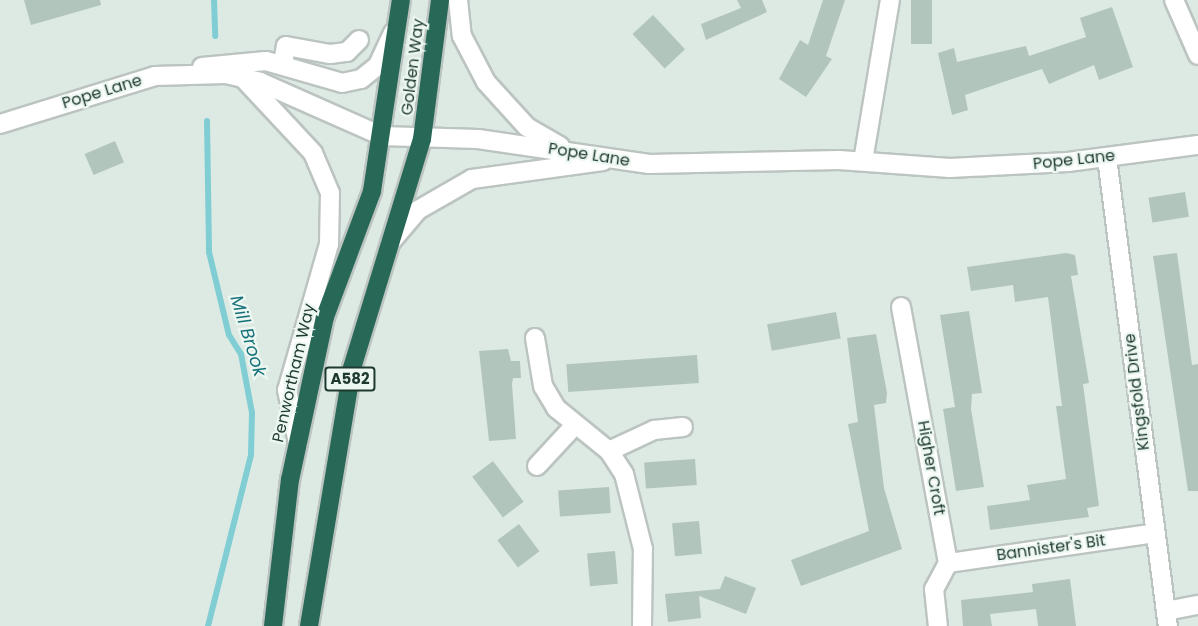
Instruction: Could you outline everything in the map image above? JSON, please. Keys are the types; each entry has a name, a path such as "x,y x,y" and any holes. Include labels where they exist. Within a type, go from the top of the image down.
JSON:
{"highway":[{"name":"Golden Way","path":"422,139 440,0"},
{"name":"Golden Way","path":"382,136 401,7"},
{"name":"Penwortham Way","path":"273,626 298,443 325,317 372,191 382,136"},
{"name":"A582","path":"309,626 352,368 384,250 412,182 422,139"}],"street":[{"path":"458,0 462,36 486,82 527,127 569,150"},
{"path":"863,161 890,0"},
{"path":"1174,0 1198,55"},
{"path":"187,74 229,61 283,64 332,81 361,79 378,65 401,7"},
{"path":"283,64 286,46 330,54 347,52 359,40"},
{"name":"Pope Lane","path":"0,124 128,82 187,74 241,77 382,136 478,139 569,150 649,164 863,161 950,168 1107,158 1198,145"},
{"path":"241,77 308,146 330,193 329,244 287,390 298,443"},
{"name":"Kingsfold Drive","path":"1107,158 1167,618"},
{"path":"384,250 418,210 472,179 509,178 614,159"},
{"name":"Higher Croft","path":"901,307 948,562"},
{"path":"535,338 543,386 574,426 609,452 624,474 643,549 642,626"},
{"path":"537,466 574,426"},
{"path":"609,452 654,430 683,427"},
{"name":"Bannister's Bit","path":"948,562 1155,533"},
{"path":"938,626 934,589 948,562"},
{"path":"1167,618 1198,606"}],"building":[{"path":"24,0 100,0 101,5 31,25"},
{"path":"737,0 762,0 767,12 706,40 701,24 741,8"},
{"path":"823,0 845,0 826,56 832,59 806,97 779,79 800,40 808,45"},
{"path":"911,0 932,0 932,44 911,44"},
{"path":"1112,7 1133,67 1099,80 1094,65 1049,84 1042,69 965,95 968,110 952,115 938,53 954,48 957,62 1026,46 1029,56 1086,37 1080,18"},
{"path":"653,15 685,49 665,68 633,34"},
{"path":"115,141 124,162 94,175 85,154"},
{"path":"1185,192 1189,217 1152,222 1148,198"},
{"path":"1066,253 1075,255 1078,275 1071,276 1089,383 1083,384 1099,506 1087,508 1089,517 990,530 987,506 1030,500 1027,485 1066,479 1056,406 1062,406 1048,297 1015,302 1013,285 971,291 967,267"},
{"path":"1177,253 1192,365 1198,364 1198,491 1188,491 1153,256"},
{"path":"969,311 982,393 972,394 971,409 984,487 956,491 943,409 955,407 940,315"},
{"path":"836,312 841,339 772,351 767,324"},
{"path":"876,334 887,393 886,403 874,405 884,488 902,549 801,586 791,560 869,531 848,424 858,422 847,338"},
{"path":"508,349 511,361 520,361 521,378 513,378 512,384 516,439 489,441 479,351"},
{"path":"697,355 699,383 568,392 566,364"},
{"path":"695,459 697,485 646,488 644,463"},
{"path":"493,461 524,502 503,517 472,477"},
{"path":"609,487 611,513 560,516 558,491"},
{"path":"699,521 702,554 675,556 672,523"},
{"path":"519,524 539,551 518,567 497,540"},
{"path":"615,551 618,584 590,586 587,553"},
{"path":"725,576 756,588 746,614 699,596 701,618 668,622 665,594 720,589"},
{"path":"1070,579 1076,626 1038,626 1036,609 990,614 992,626 963,626 961,600 1033,592 1032,584"}],"waterway":[{"name":"Mill Brook","path":"214,0 215,36"},
{"name":"Mill Brook","path":"207,121 209,252 229,335 241,354 252,413 251,455 208,626"}]}
